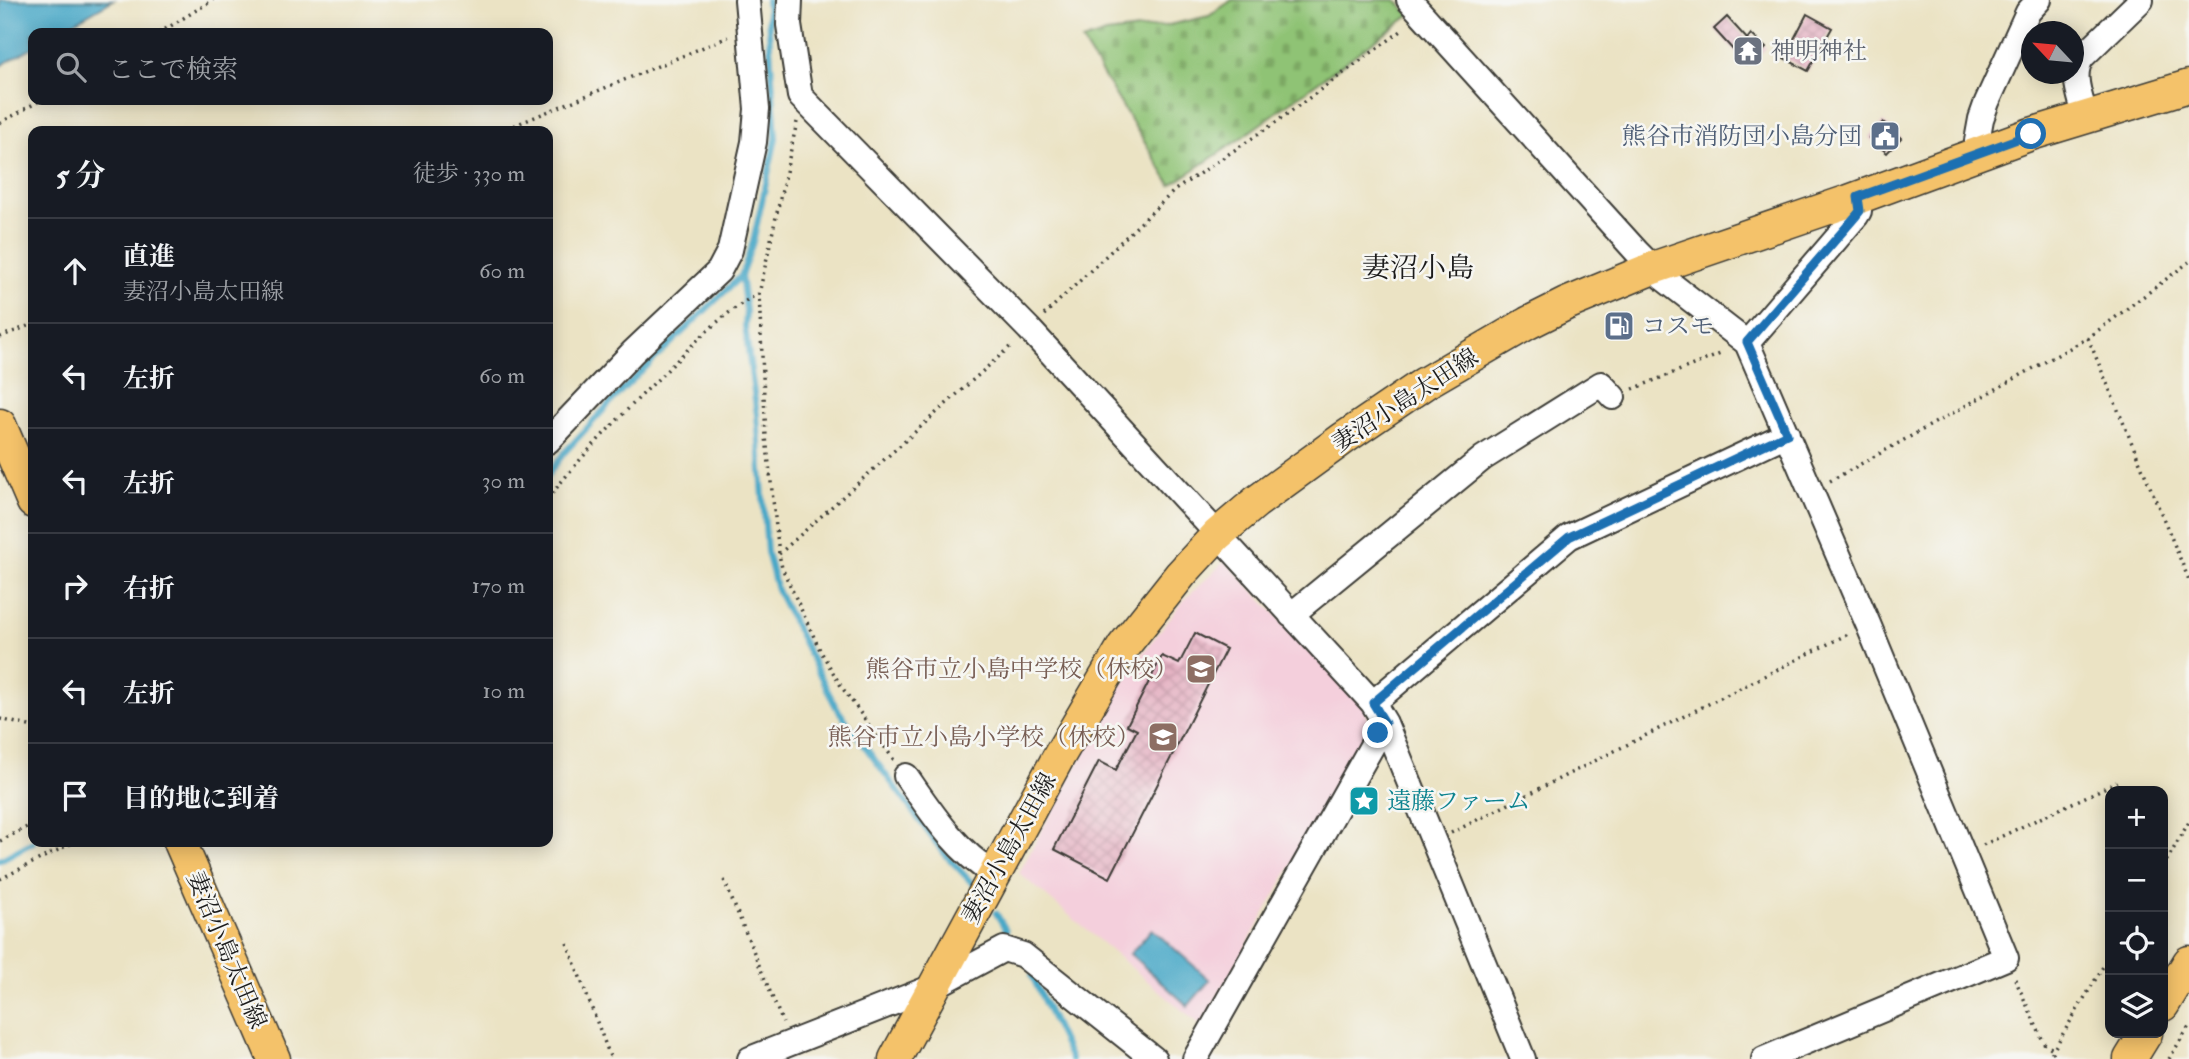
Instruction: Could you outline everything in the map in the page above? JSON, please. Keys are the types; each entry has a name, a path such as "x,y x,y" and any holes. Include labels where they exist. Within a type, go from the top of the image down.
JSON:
{"main road":[{"name":"妻沼小島太田線","path":"895,1059 1090,700 1123,647 1164,594 1217,535 1297,471 1425,383 1547,314 1653,268 2085,116 2189,86"},
{"path":"0,425 28,490"},
{"name":"妻沼小島太田線","path":"182,847 274,1059"},
{"path":"2168,997 2189,962"},
{"path":"2130,1059 2143,1038"}],"street":[{"path":"553,436 633,352 719,271 730,250 754,142 757,109 747,0"},
{"path":"790,0 789,25 800,96 1029,329 1379,713 1523,1059"},
{"path":"1979,153 1977,141 1980,119 2028,12 2039,0"},
{"path":"2085,116 2075,73 2077,64 2141,0"},
{"path":"1416,8 1662,278 1747,342 1868,624 2006,958 1764,1059"},
{"path":"1747,342 1860,211 1858,197"},
{"path":"1291,614 1483,458 1601,384 1613,397"},
{"path":"1195,1059 1379,713 1569,537 1787,434"},
{"path":"906,776 950,838 978,864 994,874"},
{"path":"750,1059 933,987 1004,949 1023,955 1154,1059"}],"path":[{"path":"167,28 214,0"},
{"path":"779,554 1029,329 1175,190 1272,125 1416,8"},
{"path":"512,126 748,29"},
{"path":"800,96 798,118 759,293 766,437 779,554 782,568 834,674 906,776"},
{"path":"0,123 32,105"},
{"path":"1811,491 2088,338 2189,262"},
{"path":"553,493 580,459 696,341 736,306 759,293"},
{"path":"0,337 28,326"},
{"path":"2088,338 2189,580"},
{"path":"1613,397 1747,342"},
{"path":"1434,841 1868,624"},
{"path":"0,719 28,726"},
{"path":"1963,855 2117,782"},
{"path":"2168,858 2189,822"},
{"path":"0,841 28,827"},
{"path":"0,879 64,847"},
{"path":"724,880 792,1044"},
{"path":"567,943 611,1059"},
{"path":"2006,958 2044,1043 2054,1050"},
{"path":"2048,1059 2105,963"},
{"path":"2169,1059 2189,1026"}],"shaded area":[{"path":"1225,561 1365,707 1370,727 1201,1026 1019,873 1118,689 1184,600"}],"green space":[{"path":"1232,0 1396,0 1410,15 1237,141 1171,185 1082,41 1106,33 1164,26 1209,16"}],"water":[{"path":"0,0 113,0 65,28 28,28 28,50 0,66"},
{"path":"1152,929 1210,980 1188,1006 1130,954"}],"building":[{"path":"1807,14 1832,28 1808,71 1784,58"},
{"path":"1727,17 1747,39 1751,34 1766,48 1752,63 1750,60 1746,64 1714,29"},
{"path":"1883,122 1901,138 1887,153 1869,138"},
{"path":"1195,633 1226,649 1110,878 1054,849 1099,761 1116,770 1137,730 1127,725 1162,656 1179,664"}],"waterway":[{"path":"553,468 623,389 741,276 753,242 776,138 767,0"},
{"path":"741,276 757,415 767,552 777,590 836,707 942,851 972,883"},
{"path":"0,860 28,845"},
{"path":"996,913 1006,930"},
{"path":"1032,976 1071,1059"}],"place":[{"name":"神明神社","path":"1748,51"},
{"name":"熊谷市消防団小島分団","path":"1885,136"},
{"name":"コスモ","path":"1619,326"},
{"name":"熊谷市立小島中学校（休校）","path":"1201,669"},
{"name":"熊谷市立小島小学校（休校）","path":"1163,737"},
{"name":"遠藤ファーム","path":"1364,801"}],"district":[{"name":"妻沼小島","path":"1418,267"}],"route":[{"path":"1378,733 1385,723 1373,703 1569,537 1787,434 1747,342 1860,211 1858,197 2031,134"}]}
